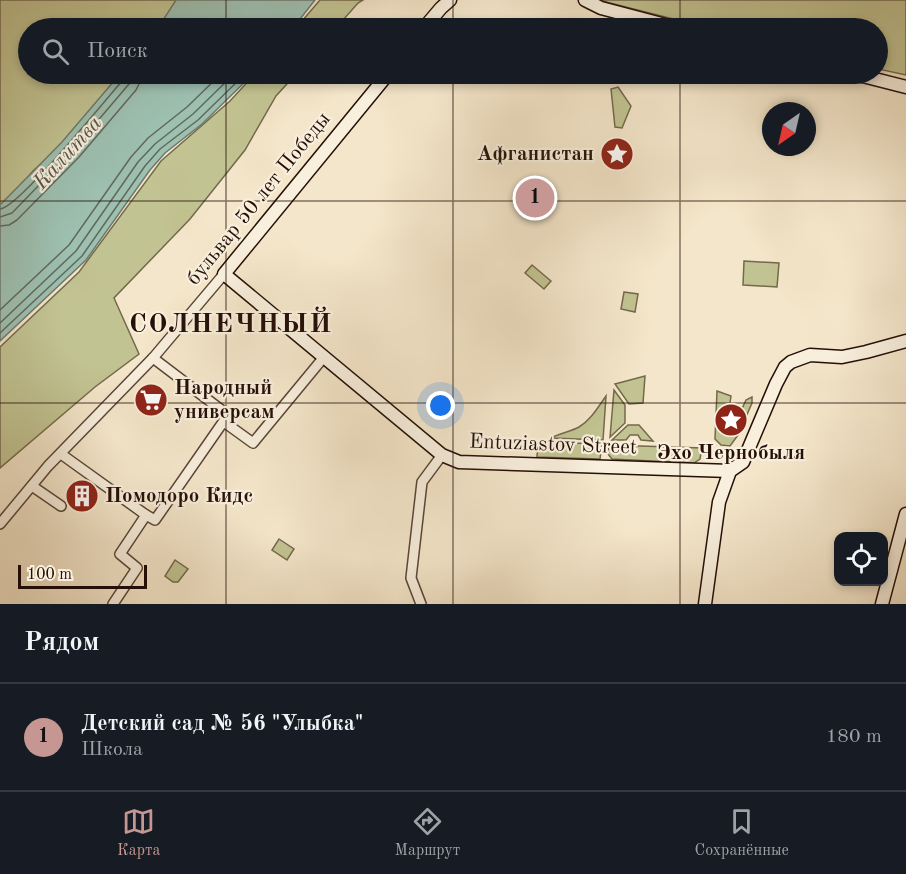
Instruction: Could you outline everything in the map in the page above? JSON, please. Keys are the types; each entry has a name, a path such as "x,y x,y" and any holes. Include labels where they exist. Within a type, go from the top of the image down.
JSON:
{"street":[{"path":"432,18 450,0"},
{"path":"585,0 601,8 639,18"},
{"path":"888,82 906,87"},
{"name":"бульвар 50 лет Победы","path":"0,524 61,454 153,358 380,84"},
{"name":"Entuziastov Street","path":"224,274 442,455 459,462 730,471"},
{"path":"705,604 719,502 730,471 743,462 781,372 791,362 810,356 842,357 906,340"},
{"path":"224,422 253,443 324,357"},
{"path":"113,604 137,568 120,554 151,518 228,415 153,358"},
{"path":"61,454 151,518"},
{"path":"421,604 411,578 422,482 442,455"},
{"path":"32,486 61,506"},
{"path":"882,604 906,514"}],"green space":[{"path":"0,0 187,0 172,18 18,18 18,84 119,84 83,127 33,171 0,211"},
{"path":"320,0 363,0 345,18 305,18"},
{"path":"598,0 906,0 906,75 888,71 888,18 669,18"},
{"path":"246,84 287,84 276,96 245,150 190,219 114,298 139,354 95,387 0,468 0,347 79,272 161,161 230,101"},
{"path":"618,87 631,106 622,128 615,127 611,89"},
{"path":"744,261 779,263 777,287 743,285"},
{"path":"532,265 551,281 544,289 525,273"},
{"path":"624,292 638,294 635,312 621,309"},
{"path":"645,376 643,403 629,404 615,384"},
{"path":"614,390 625,405 625,423 610,437"},
{"path":"717,391 731,396 727,423 734,426 746,400 752,397 752,403 738,435 730,446 721,445 715,439"},
{"path":"606,396 603,440 551,438 576,429 587,421"},
{"path":"628,425 639,425 653,441 641,440 638,435 630,435 626,440 612,440"},
{"path":"538,442 602,444 600,459 537,457"},
{"path":"609,445 702,448 700,459 694,463 612,459 608,454"},
{"path":"279,539 294,549 287,560 272,550"},
{"path":"175,560 188,569 178,582 173,582 165,576"}],"water":[{"path":"176,0 315,0 301,18 164,18"},
{"name":"Калитва","path":"111,84 243,84 202,124 165,153 150,170 86,260 0,341 0,205 62,142"}],"place":[{"name":"Афганистан","path":"617,154"},
{"name":"Детский сад № 56 \"Улыбка\"","path":"535,198"},
{"name":"Народный универсам","path":"151,400"},
{"name":"Эхо Чернобыля","path":"731,420"},
{"name":"Помодоро Кидс","path":"82,496"}],"district":[{"name":"СОЛНЕЧНЫЙ","path":"231,324"}]}
